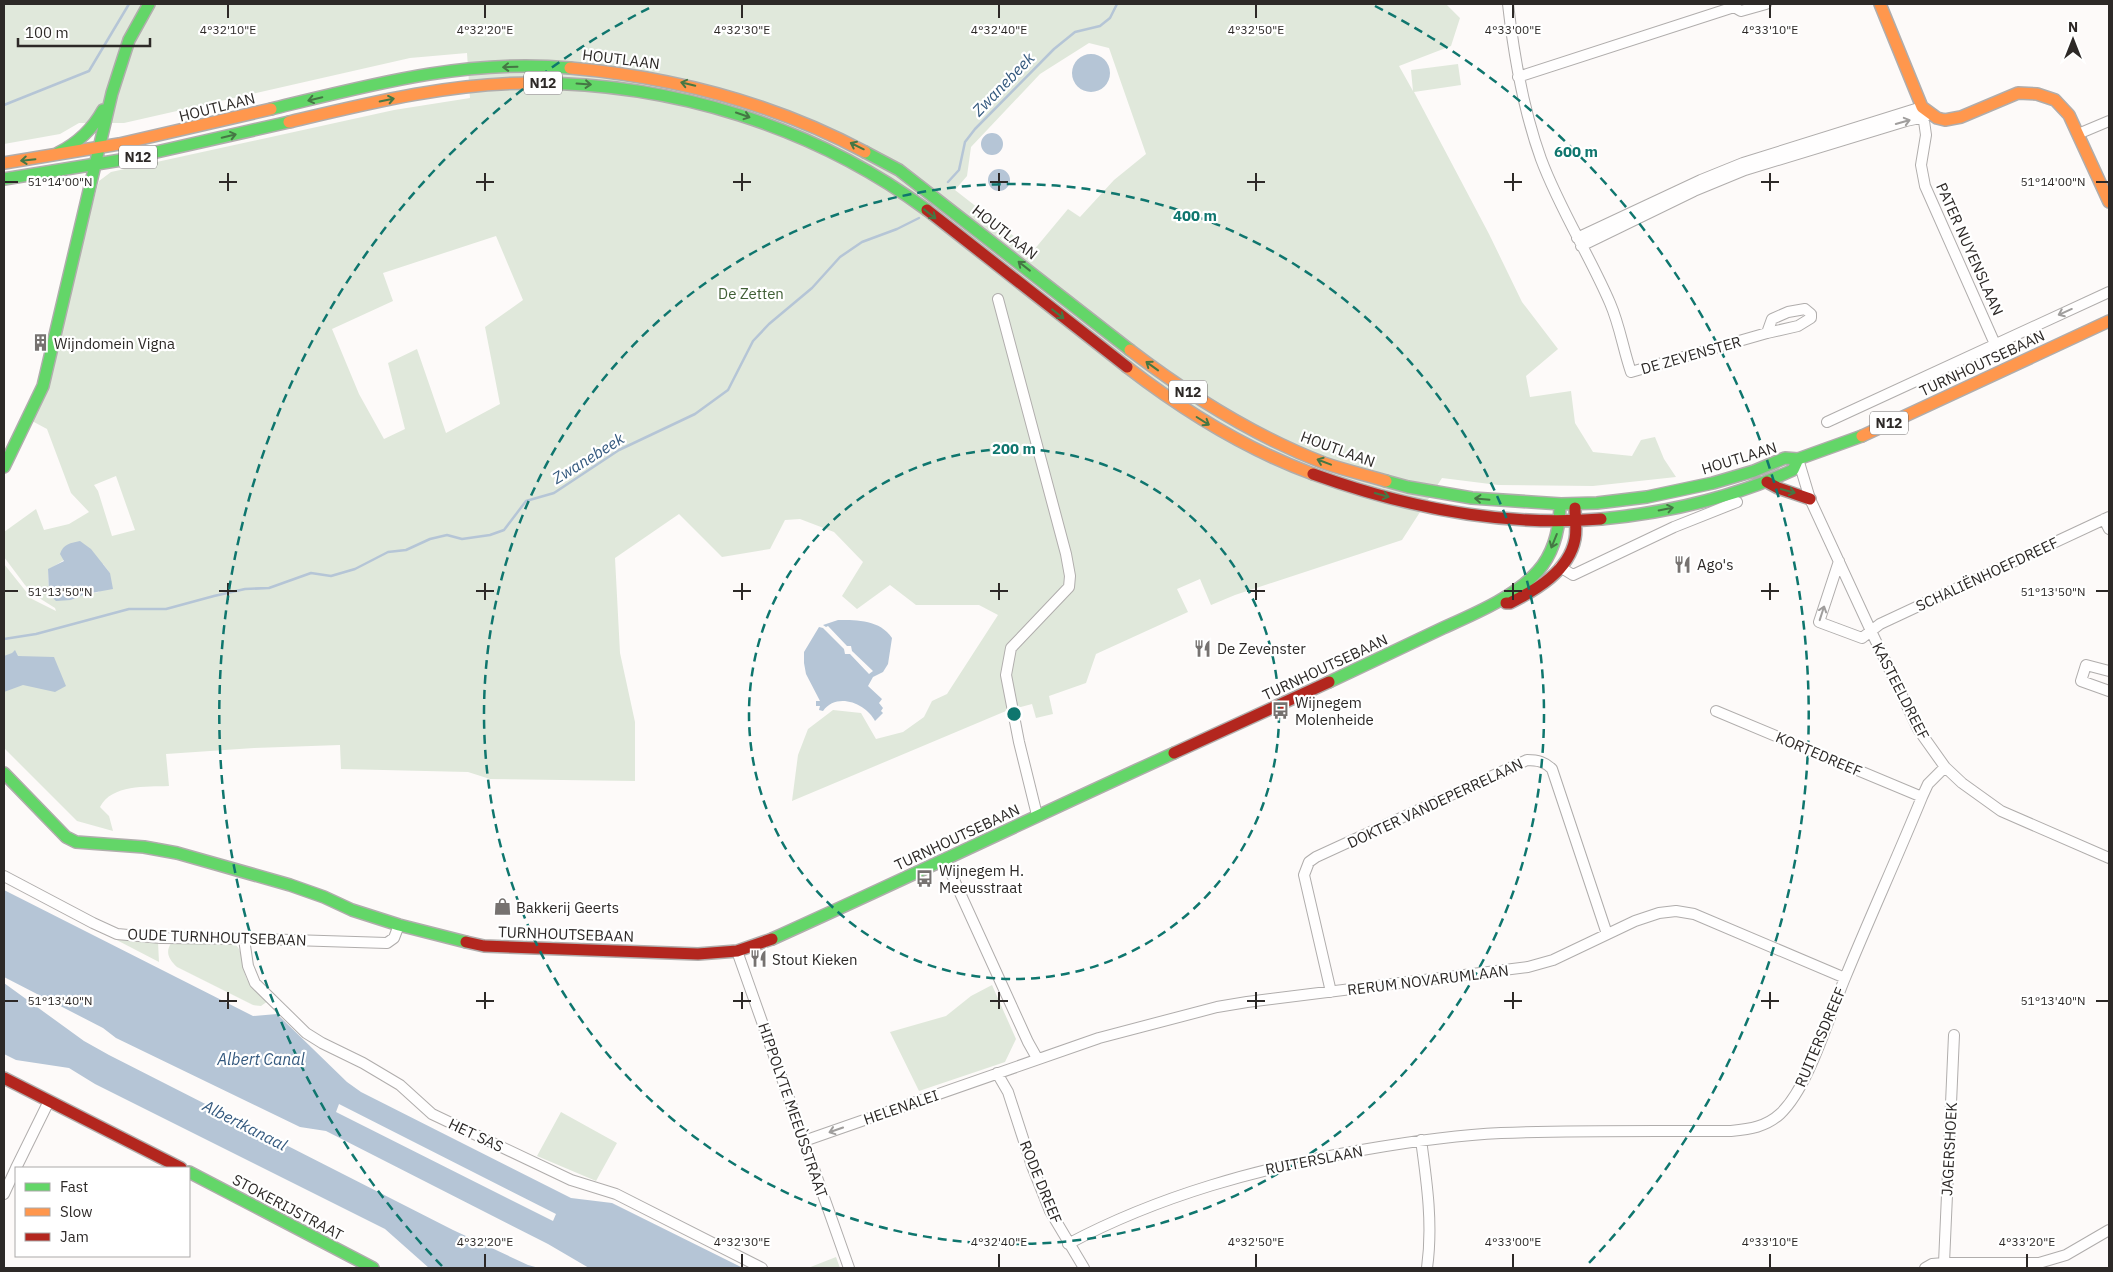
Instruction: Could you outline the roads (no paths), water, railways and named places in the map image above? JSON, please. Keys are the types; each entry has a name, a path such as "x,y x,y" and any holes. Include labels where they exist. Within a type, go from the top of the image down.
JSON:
{"main road":[{"path":"4,467 43,386 112,93 129,40 149,4"},
{"name":"PATER NUYENSLAAN","path":"1880,4 1924,112"},
{"name":"HOUTLAAN","path":"4,163 100,149 351,90 441,72 527,66 640,74 740,98 796,118 865,150 899,170 1169,378 1226,416 1279,443 1325,463 1408,487 1472,498 1575,504 1647,497 1714,483 1754,471 1786,458 1798,459 1793,470 1767,482 1690,504 1662,510 1575,520 1490,516 1422,506 1320,478 1243,443 1207,423 1160,392 891,184 821,146 765,123 707,104 673,96 604,86 564,83 480,85 392,99 94,167 4,180"},
{"path":"47,158 78,142 91,130 112,93"},
{"path":"1924,112 1945,120 1961,117 2018,93 2037,94 2055,100 2064,108 2078,134 2109,202"},
{"name":"TURNHOUTSEBAAN","path":"1798,459 1859,436 2109,321"},
{"path":"1767,482 1778,488 1810,499"},
{"name":"TURNHOUTSEBAAN","path":"4,773 70,839 76,842 144,847 177,853 290,885 324,897 352,910 399,925 490,946 698,954 737,951 770,940 1037,815 1222,732 1498,602 1505,595 1531,578 1547,559 1556,538 1560,519 1560,504"},
{"name":"TURNHOUTSEBAAN","path":"1498,602 1510,603 1532,592 1560,567 1575,542 1575,504"},
{"path":"1547,559 1560,567"},
{"path":"4,1078 179,1167"},
{"name":"STOKERIJSTRAAT","path":"190,1173 373,1268"}],"street":[{"name":"DE ZEVENSTER","path":"1508,4 1518,77 1541,158 1557,199 1610,302 1620,329 1631,372 1767,333"},
{"path":"1518,77 1734,5 1741,11 1766,4"},
{"path":"1579,242 1663,202 1744,167 1924,112"},
{"name":"PATER NUYENSLAAN","path":"1924,112 1926,135 1921,165 1925,186 1995,344"},
{"path":"2078,134 2109,121"},
{"name":"TURNHOUTSEBAAN","path":"1826,422 2109,292"},
{"path":"998,299 1066,554 1070,576 1069,587 1011,648 1006,675 1019,742 1037,815"},
{"name":"KASTEELDREEF","path":"1798,459 1810,499 1871,631 1918,729 1945,767 1962,783 2001,811 2109,858"},
{"path":"1560,567 1573,575 1674,527 1737,502"},
{"name":"SCHALIËNHOEFDREEF","path":"1871,631 1880,624 2108,522"},
{"name":"KASTEELDREEF","path":"1839,561 1819,622 1862,638 1871,631"},
{"path":"2109,671 2086,665 2081,681 2109,691"},
{"name":"KORTEDREEF","path":"1716,710 1922,797"},
{"name":"DOKTER VANDEPERRELAAN","path":"1331,992 1307,895 1304,875 1309,862 1316,857 1527,760 1542,762 1547,764 1552,770 1607,934"},
{"name":"RUITERSDREEF","path":"1572,1132 1731,1131 1752,1129 1767,1124 1780,1114 1803,1082 1928,784 1945,767"},
{"path":"944,860 1028,1042 1034,1059"},
{"name":"OUDE TURNHOUTSEBAAN","path":"4,876 93,924 117,934 162,938 390,943 399,925"},
{"name":"RERUM NOVARUMLAAN","path":"1002,1072 1034,1059 1099,1038 1217,1007 1528,967 1553,960 1635,921 1659,913 1676,911 1694,914 1845,978"},
{"name":"HET SAS","path":"244,939 248,966 255,983 306,1033 400,1085 432,1114 572,1180 616,1194 762,1268"},
{"name":"HIPPOLYTE MEEÙSSTRAAT","path":"737,951 849,1268"},
{"name":"JAGERSHOEK","path":"1944,1263 1954,1036"},
{"name":"HELENALEI","path":"804,1141 1002,1072"},
{"name":"RODE DREEF","path":"1002,1072 1009,1081 1008,1092 1040,1190 1068,1244 1084,1268"},
{"path":"16,1167 49,1101"},
{"name":"RUITERSLAAN","path":"1068,1244 1097,1228 1195,1190 1255,1172 1326,1156 1421,1140 1500,1133 1572,1132"},
{"path":"1421,1140 1430,1209 1427,1268"},
{"path":"4,1194 15,1170"},
{"path":"1925,1268 1932,1264 1944,1263 2039,1263 2066,1255 2109,1230"}],"water":[{"path":"1091,54 1105,59 1110,73 1105,87 1091,92 1077,87 1072,73 1077,59"},
{"path":"992,133 1000,136 1003,144 1000,152 992,155 984,152 981,144 984,136"},
{"path":"999,169 1007,172 1010,180 1007,188 999,191 991,188 988,180 991,172"},
{"path":"80,541 91,549 110,573 113,589 86,594 71,600 56,601 49,594 48,569 64,561 60,554 65,546"},
{"path":"838,620 875,624 892,638 888,664 883,672 873,677 868,686 882,699 879,703 883,708 881,711 883,713 875,721 865,709 851,702 836,702 829,705 823,711 819,710 820,706 816,706 816,701 820,701 806,674 804,652 819,627 823,628 844,649 845,654 850,654 869,674 873,671 852,651 851,646 847,646 828,626 823,625"},
{"path":"15,650 18,656 54,657 66,686 55,692 23,685 4,692 4,656"},
{"name":"Albert Canal","path":"4,890 253,1016 277,1014 347,1082 361,1092 571,1198 612,1203 743,1268 589,1268 548,1244 326,1131 300,1127 116,1038 103,1028 4,977","holes":["339,1104 556,1214 553,1221 336,1112"]},
{"name":"Albert Canal","path":"4,983 84,1041 109,1055 453,1230 528,1265 539,1268 429,1268 385,1229 95,1084 69,1068 16,1060 4,1054"}],"waterway":[{"path":"4,105 89,71 129,4"},
{"name":"Zwanebeek","path":"948,182 959,170 965,142 975,129 1054,49 1075,32 1100,26 1110,18 1117,4"},
{"name":"Zwanebeek","path":"4,639 36,634 129,609 166,609 245,589 269,588 311,573 331,576 355,569 388,552 406,550 430,539 447,535 462,539 490,535 504,530 526,501 554,493 619,450 695,414 728,390 753,341 769,324 812,288 840,257 862,242 897,229 919,218"}],"place":[{"name":"Wijndomein Vigna","path":"40,343"},
{"name":"Ago's","path":"1683,564"},
{"name":"De Zevenster","path":"1203,648"},
{"name":"Wijnegem Molenheide","path":"1281,711"},
{"name":"Wijnegem H. Meeusstraat","path":"925,879"},
{"name":"Bakkerij Geerts","path":"502,907"},
{"name":"Stout Kieken","path":"758,959"}],"park label":[{"name":"De Zetten","path":"751,293"}],"water label":[{"name":"Albertkanaal","path":"245,1125"}]}
